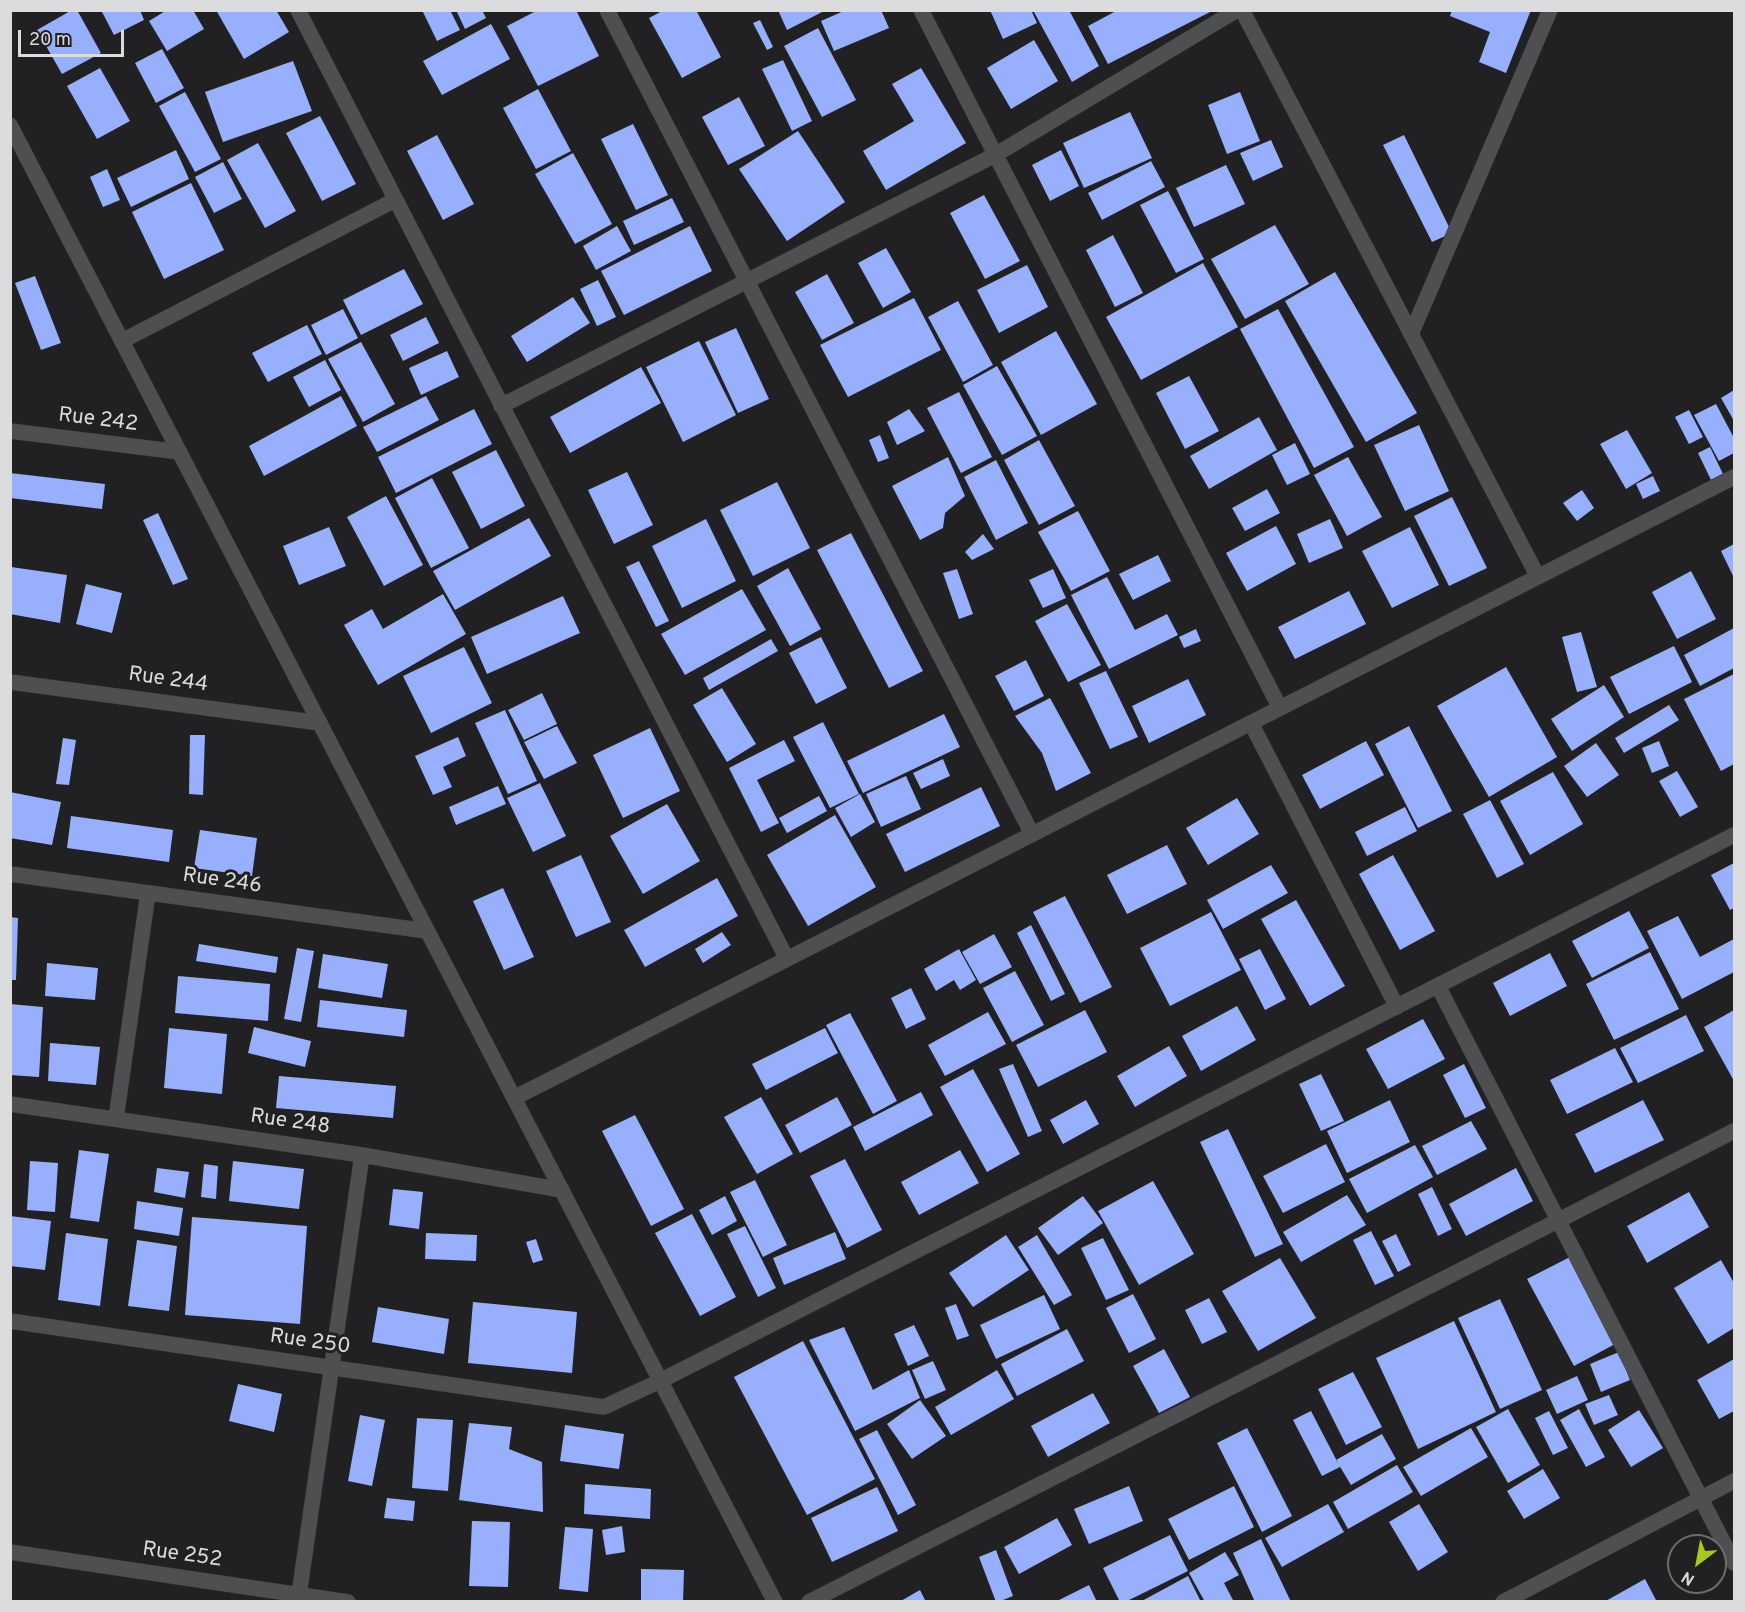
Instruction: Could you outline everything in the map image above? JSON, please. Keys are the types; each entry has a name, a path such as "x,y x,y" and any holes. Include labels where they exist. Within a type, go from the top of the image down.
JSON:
{"street":[{"path":"298,10 787,959"},
{"path":"607,10 1032,834"},
{"path":"921,10 1280,708"},
{"path":"501,406 995,155 1237,10"},
{"path":"1242,10 1538,577"},
{"path":"1412,332 1550,10"},
{"path":"10,125 775,1602"},
{"path":"122,341 395,200"},
{"name":"Rue 242","path":"10,431 180,452"},
{"path":"514,1098 1734,477"},
{"name":"Rue 244","path":"10,682 320,723"},
{"path":"1251,723 1397,1007"},
{"path":"660,1381 1734,835"},
{"name":"Rue 246","path":"10,874 428,931"},
{"path":"116,1119 148,893"},
{"path":"1437,986 1734,1563"},
{"name":"Rue 248","path":"10,1104 362,1155 562,1190"},
{"path":"809,1602 1734,1131"},
{"path":"299,1598 362,1155"},
{"name":"Rue 250","path":"10,1321 604,1407 660,1381"},
{"path":"1503,1602 1734,1482"},
{"name":"Rue 252","path":"10,1552 299,1598 348,1602"}],"building":[{"path":"72,10 77,10 101,53 62,74 37,30"},
{"path":"101,10 140,10 144,20 114,35"},
{"path":"167,10 193,10 204,29 167,51 149,21"},
{"path":"216,10 276,10 289,32 244,59"},
{"path":"422,10 450,10 460,30 437,41"},
{"path":"456,10 482,10 486,18 465,29"},
{"path":"538,10 576,10 599,56 538,86 507,26"},
{"path":"664,10 696,10 721,57 682,78 649,18"},
{"path":"778,10 826,10 787,30"},
{"path":"846,10 881,10 889,28 834,51 821,21"},
{"path":"990,10 1031,10 1037,23 1003,39"},
{"path":"1069,10 1099,66 1072,82 1034,12"},
{"path":"1118,10 1214,10 1108,64 1088,26"},
{"path":"1452,10 1531,10 1506,73 1479,62 1490,32 1450,16"},
{"path":"760,20 773,47 767,50 753,23"},
{"path":"491,24 510,59 442,95 423,61"},
{"path":"818,28 856,100 822,117 784,46"},
{"path":"1034,40 1058,81 1011,109 987,68"},
{"path":"162,49 184,88 156,103 135,63"},
{"path":"783,60 812,121 792,131 762,69"},
{"path":"293,61 312,111 223,142 205,92"},
{"path":"100,68 130,121 97,139 67,86"},
{"path":"921,68 966,143 886,190 863,151 914,121 892,84"},
{"path":"538,89 571,151 536,169 503,108"},
{"path":"185,92 221,159 195,172 159,106"},
{"path":"1240,92 1260,141 1227,154 1208,105"},
{"path":"739,97 765,146 728,165 702,117"},
{"path":"1130,112 1152,158 1084,188 1063,143"},
{"path":"320,116 356,184 322,201 286,133"},
{"path":"633,124 668,195 636,210 601,139"},
{"path":"798,131 845,202 787,241 739,169"},
{"path":"437,135 474,204 443,220 407,151"},
{"path":"1404,135 1452,233 1432,242 1383,145"},
{"path":"1271,140 1283,167 1253,181 1240,153"},
{"path":"258,143 296,211 265,228 227,160"},
{"path":"176,150 189,179 131,207 117,178"},
{"path":"1061,150 1079,186 1050,201 1032,165"},
{"path":"573,153 612,224 575,244 535,174"},
{"path":"1151,161 1165,187 1102,220 1088,193"},
{"path":"223,162 242,199 214,213 195,177"},
{"path":"1226,165 1245,204 1194,227 1176,188"},
{"path":"107,169 120,200 103,207 90,177"},
{"path":"191,183 224,250 164,279 132,212"},
{"path":"1168,191 1204,259 1176,273 1140,205"},
{"path":"984,195 1020,261 985,279 950,213"},
{"path":"672,198 684,222 634,245 623,221"},
{"path":"1275,225 1309,284 1245,319 1211,259"},
{"path":"617,226 631,251 596,270 583,246"},
{"path":"690,226 712,271 624,315 601,271"},
{"path":"1113,235 1143,293 1115,307 1086,250"},
{"path":"886,248 911,292 883,308 858,263"},
{"path":"1203,263 1238,327 1141,380 1106,317"},
{"path":"1027,265 1048,307 999,333 977,290"},
{"path":"404,269 423,304 361,335 343,300"},
{"path":"1335,272 1417,413 1366,442 1285,301"},
{"path":"827,274 854,323 822,340 795,292"},
{"path":"35,276 61,343 41,350 15,283"},
{"path":"598,280 616,317 597,326 580,289"},
{"path":"573,297 590,323 527,362 511,336"},
{"path":"914,298 941,350 848,397 820,345"},
{"path":"958,301 993,365 963,382 928,317"},
{"path":"343,309 358,338 326,355 311,325"},
{"path":"1278,309 1354,447 1314,468 1240,329"},
{"path":"426,317 439,343 403,361 390,335"},
{"path":"307,325 322,354 268,382 252,353"},
{"path":"736,328 769,399 738,413 705,342"},
{"path":"1056,331 1097,404 1041,435 1001,362"},
{"path":"699,341 736,415 683,442 646,367"},
{"path":"361,342 395,404 363,422 328,359"},
{"path":"447,351 459,377 421,395 409,368"},
{"path":"325,360 341,390 309,407 293,377"},
{"path":"997,366 1037,436 1002,455 963,385"},
{"path":"641,367 661,403 570,453 550,417"},
{"path":"1189,376 1219,431 1185,449 1156,393"},
{"path":"1734,390 1734,421 1721,398"},
{"path":"959,392 992,457 961,473 927,408"},
{"path":"341,396 357,426 264,476 249,446"},
{"path":"426,396 439,420 377,452 363,427"},
{"path":"1716,404 1734,438 1734,453 1719,461 1694,415"},
{"path":"474,409 492,444 396,493 378,457"},
{"path":"909,409 925,431 897,445 887,422"},
{"path":"1689,410 1703,437 1689,444 1675,417"},
{"path":"1259,417 1277,450 1209,489 1190,456"},
{"path":"1419,425 1449,491 1405,511 1374,445"},
{"path":"1627,430 1652,473 1626,489 1600,444"},
{"path":"880,435 889,458 878,462 869,440"},
{"path":"1039,440 1075,506 1039,525 1004,460"},
{"path":"1295,443 1310,474 1287,485 1272,455"},
{"path":"1710,447 1723,474 1711,480 1698,453"},
{"path":"496,450 525,506 481,529 452,472"},
{"path":"948,457 965,496 945,513 943,528 920,540 892,486"},
{"path":"1348,457 1382,517 1347,536 1314,475"},
{"path":"996,460 1028,523 996,540 964,477"},
{"path":"627,472 653,525 614,544 588,490"},
{"path":"10,473 105,484 102,509 10,498"},
{"path":"1653,476 1660,491 1643,499 1636,484"},
{"path":"432,478 469,548 431,568 395,498"},
{"path":"777,482 810,548 753,576 720,510"},
{"path":"1267,489 1280,513 1245,531 1232,508"},
{"path":"1582,490 1594,508 1577,521 1563,503"},
{"path":"386,496 423,565 384,586 347,517"},
{"path":"1452,497 1487,568 1449,586 1414,516"},
{"path":"1078,511 1110,571 1071,591 1038,532"},
{"path":"158,513 188,579 173,585 143,520"},
{"path":"529,518 551,556 455,610 433,571"},
{"path":"706,519 736,581 682,608 652,546"},
{"path":"1330,519 1343,548 1309,563 1297,534"},
{"path":"1276,526 1296,564 1247,591 1226,553"},
{"path":"329,527 346,566 299,585 283,546"},
{"path":"1410,527 1439,585 1392,608 1362,551"},
{"path":"851,533 923,671 889,688 817,550"},
{"path":"983,534 994,549 972,560 965,552"},
{"path":"1734,544 1734,578 1721,551"},
{"path":"1158,555 1171,581 1133,600 1119,574"},
{"path":"639,561 669,621 656,627 626,567"},
{"path":"11,567 67,575 60,623 10,614"},
{"path":"788,568 821,629 790,646 757,586"},
{"path":"957,569 973,614 959,619 943,573"},
{"path":"1053,569 1066,598 1043,608 1029,580"},
{"path":"1691,571 1716,619 1677,639 1652,592"},
{"path":"1107,577 1135,630 1167,614 1178,635 1109,669 1071,595"},
{"path":"86,584 122,593 112,633 76,624"},
{"path":"742,589 766,630 685,675 661,634"},
{"path":"1349,591 1366,624 1295,659 1278,627"},
{"path":"443,594 466,634 378,685 344,625 372,609 383,629"},
{"path":"563,596 580,633 487,674 471,637"},
{"path":"1067,604 1101,665 1068,682 1035,621"},
{"path":"1734,628 1734,668 1700,686 1684,655"},
{"path":"1196,629 1201,641 1184,648 1179,637"},
{"path":"1581,632 1597,687 1577,692 1562,637"},
{"path":"821,637 847,688 816,704 789,653"},
{"path":"771,639 778,651 709,690 703,678"},
{"path":"1674,646 1692,682 1629,714 1610,677"},
{"path":"464,647 492,703 431,733 403,676"},
{"path":"1026,660 1044,696 1014,711 995,676"},
{"path":"1506,667 1557,757 1489,797 1437,706"},
{"path":"1106,671 1138,737 1110,749 1079,683"},
{"path":"1734,674 1734,764 1721,771 1684,699"},
{"path":"1188,679 1206,715 1149,743 1132,706"},
{"path":"1604,685 1624,717 1572,751 1551,719"},
{"path":"722,688 756,744 727,762 693,705"},
{"path":"542,693 557,724 524,740 508,710"},
{"path":"1050,698 1091,773 1056,791 1042,753 1015,716"},
{"path":"1669,705 1679,720 1624,753 1615,738"},
{"path":"505,710 537,781 508,794 475,723"},
{"path":"944,714 960,747 863,793 847,761"},
{"path":"823,722 859,794 830,808 793,737"},
{"path":"557,726 577,763 544,779 524,742"},
{"path":"1409,726 1452,811 1418,828 1375,744"},
{"path":"650,728 680,791 623,818 593,755"},
{"path":"190,735 205,735 203,795 189,794"},
{"path":"458,737 466,756 443,767 452,787 433,795 415,756"},
{"path":"63,738 76,740 69,785 56,784"},
{"path":"784,740 795,761 757,780 779,823 761,832 729,768"},
{"path":"1366,741 1384,775 1320,809 1302,775"},
{"path":"1659,741 1669,766 1652,773 1642,748"},
{"path":"1596,743 1619,775 1587,797 1564,766"},
{"path":"943,759 950,776 921,789 913,773"},
{"path":"1677,771 1698,807 1680,817 1659,781"},
{"path":"1553,772 1583,824 1530,855 1500,801"},
{"path":"906,776 921,809 881,827 866,794"},
{"path":"540,783 566,836 533,852 507,798"},
{"path":"498,786 506,804 456,825 449,807"},
{"path":"981,787 1000,826 905,872 886,834"},
{"path":"10,792 61,802 52,845 10,838"},
{"path":"860,794 875,822 851,837 835,808"},
{"path":"819,796 827,811 787,833 779,818"},
{"path":"1237,798 1259,834 1208,865 1186,828"},
{"path":"1490,800 1524,864 1497,878 1463,814"},
{"path":"667,804 700,861 643,894 610,836"},
{"path":"1405,807 1417,831 1367,856 1355,832"},
{"path":"835,815 876,887 808,926 767,855"},
{"path":"71,816 173,830 169,862 67,848"},
{"path":"200,830 257,838 252,876 194,868"},
{"path":"1167,845 1187,884 1127,914 1107,875"},
{"path":"581,855 611,922 576,937 546,871"},
{"path":"1393,855 1435,931 1400,950 1359,874"},
{"path":"1734,863 1734,908 1730,910 1711,875"},
{"path":"1271,865 1288,893 1223,929 1207,900"},
{"path":"717,878 738,916 645,967 624,930"},
{"path":"503,888 534,957 504,970 473,901"},
{"path":"1065,896 1112,987 1080,1003 1033,912"},
{"path":"1296,900 1345,986 1310,1006 1261,919"},
{"path":"1629,911 1649,948 1592,978 1572,941"},
{"path":"1211,912 1241,970 1170,1006 1140,948"},
{"path":"1678,916 1700,957 1734,939 1734,972 1682,999 1647,931"},
{"path":"10,917 18,918 16,980 10,980"},
{"path":"1031,925 1065,994 1051,1001 1017,933"},
{"path":"722,932 731,945 703,963 695,949"},
{"path":"994,934 1012,967 980,984 962,952"},
{"path":"199,944 278,957 276,973 196,961"},
{"path":"297,948 314,951 301,1022 284,1019"},
{"path":"959,949 976,980 960,990 954,980 936,991 924,969"},
{"path":"1260,949 1286,999 1265,1010 1239,959"},
{"path":"1650,952 1679,1009 1614,1040 1586,984"},
{"path":"1550,953 1567,986 1510,1016 1493,983"},
{"path":"323,954 388,964 382,998 318,988"},
{"path":"47,963 98,968 95,1000 45,996"},
{"path":"1015,971 1044,1025 1012,1042 983,988"},
{"path":"178,976 270,984 268,1021 175,1013"},
{"path":"911,988 926,1019 906,1029 891,998"},
{"path":"320,1000 407,1010 404,1037 317,1027"},
{"path":"10,1004 43,1007 39,1077 10,1075"},
{"path":"1237,1006 1256,1040 1201,1071 1182,1036"},
{"path":"1085,1010 1107,1052 1038,1087 1016,1045"},
{"path":"1734,1010 1734,1081 1704,1027"},
{"path":"988,1012 1006,1044 945,1076 928,1045"},
{"path":"850,1013 897,1101 873,1114 826,1025"},
{"path":"1686,1015 1704,1051 1638,1083 1620,1048"},
{"path":"1423,1019 1445,1059 1388,1089 1366,1049"},
{"path":"254,1027 311,1041 305,1067 248,1053"},
{"path":"169,1028 227,1034 222,1094 164,1088"},
{"path":"825,1028 838,1053 766,1090 752,1064"},
{"path":"50,1043 100,1047 96,1085 48,1081"},
{"path":"1169,1046 1187,1076 1135,1107 1117,1076"},
{"path":"1615,1048 1633,1082 1567,1114 1550,1080"},
{"path":"1013,1064 1042,1131 1028,1137 999,1069"},
{"path":"1464,1064 1486,1108 1465,1118 1443,1075"},
{"path":"973,1069 1020,1154 987,1172 940,1087"},
{"path":"1321,1074 1344,1121 1321,1131 1299,1084"},
{"path":"279,1076 396,1086 393,1118 276,1108"},
{"path":"921,1092 933,1115 865,1151 853,1127"},
{"path":"761,1097 793,1154 757,1174 724,1117"},
{"path":"837,1097 852,1125 800,1153 785,1125"},
{"path":"1086,1100 1099,1124 1063,1144 1050,1120"},
{"path":"1390,1100 1410,1142 1347,1173 1327,1131"},
{"path":"1643,1100 1664,1140 1595,1173 1575,1134"},
{"path":"635,1115 684,1209 651,1226 602,1131"},
{"path":"1471,1121 1487,1149 1437,1175 1422,1146"},
{"path":"1228,1129 1283,1244 1255,1257 1200,1142"},
{"path":"1326,1144 1345,1182 1283,1213 1263,1176"},
{"path":"1415,1145 1433,1177 1367,1213 1349,1179"},
{"path":"79,1150 109,1154 99,1222 70,1218"},
{"path":"960,1150 979,1183 919,1215 901,1182"},
{"path":"845,1159 882,1230 847,1248 810,1176"},
{"path":"30,1161 58,1163 55,1212 27,1210"},
{"path":"233,1161 304,1169 299,1209 229,1201"},
{"path":"204,1164 218,1166 216,1199 201,1197"},
{"path":"157,1168 189,1172 185,1198 154,1192"},
{"path":"1516,1168 1533,1201 1466,1236 1449,1204"},
{"path":"755,1180 787,1245 763,1257 730,1192"},
{"path":"1153,1181 1194,1254 1139,1285 1098,1211"},
{"path":"1432,1187 1452,1229 1438,1236 1418,1194"},
{"path":"393,1189 423,1192 419,1229 389,1225"},
{"path":"1689,1192 1709,1227 1647,1263 1627,1226"},
{"path":"1347,1195 1366,1225 1301,1262 1283,1232"},
{"path":"725,1196 737,1221 712,1235 699,1210"},
{"path":"1083,1196 1103,1223 1058,1255 1038,1228"},
{"path":"137,1201 183,1208 179,1236 134,1229"},
{"path":"692,1214 736,1297 700,1316 655,1233"},
{"path":"10,1216 51,1221 45,1270 10,1266"},
{"path":"192,1217 307,1226 300,1324 185,1315"},
{"path":"745,1226 776,1288 758,1297 727,1234"},
{"path":"1371,1231 1394,1276 1375,1285 1353,1240"},
{"path":"835,1232 846,1259 784,1285 773,1258"},
{"path":"66,1233 108,1239 100,1306 58,1300"},
{"path":"426,1233 477,1235 476,1261 425,1259"},
{"path":"1396,1234 1411,1265 1398,1272 1382,1241"},
{"path":"1006,1235 1029,1270 973,1307 949,1273"},
{"path":"1037,1235 1072,1295 1054,1305 1018,1247"},
{"path":"1103,1238 1129,1290 1106,1300 1081,1248"},
{"path":"536,1239 543,1260 533,1263 526,1242"},
{"path":"137,1240 177,1246 169,1311 128,1306"},
{"path":"1570,1257 1617,1343 1574,1366 1527,1279"},
{"path":"1280,1258 1316,1318 1258,1351 1222,1291"},
{"path":"1721,1260 1734,1283 1734,1328 1708,1344 1674,1288"},
{"path":"1133,1294 1156,1339 1129,1353 1106,1308"},
{"path":"1044,1295 1060,1329 996,1359 980,1325"},
{"path":"1209,1298 1227,1332 1202,1344 1185,1310"},
{"path":"1500,1299 1542,1390 1500,1409 1458,1318"},
{"path":"473,1302 577,1312 572,1373 468,1363"},
{"path":"956,1304 969,1336 957,1340 945,1308"},
{"path":"378,1307 449,1319 444,1354 372,1342"},
{"path":"1454,1321 1496,1412 1418,1449 1376,1358"},
{"path":"914,1325 929,1356 908,1366 894,1334"},
{"path":"844,1327 873,1390 909,1370 920,1398 855,1431 809,1340"},
{"path":"1067,1329 1084,1361 1017,1396 1001,1364"},
{"path":"803,1341 875,1479 807,1515 734,1377"},
{"path":"1164,1349 1190,1397 1159,1413 1133,1366"},
{"path":"1619,1352 1630,1380 1601,1392 1590,1364"},
{"path":"1734,1359 1734,1411 1719,1419 1697,1380"},
{"path":"933,1361 946,1390 925,1399 912,1370"},
{"path":"997,1370 1014,1399 951,1435 935,1407"},
{"path":"1353,1372 1382,1427 1346,1445 1318,1389"},
{"path":"1577,1376 1588,1400 1557,1414 1546,1390"},
{"path":"238,1384 282,1394 274,1432 229,1421"},
{"path":"1093,1393 1110,1423 1048,1457 1031,1426"},
{"path":"1609,1395 1618,1415 1594,1425 1585,1404"},
{"path":"920,1400 946,1436 912,1459 887,1424"},
{"path":"1508,1409 1540,1465 1508,1483 1476,1427"},
{"path":"1579,1409 1605,1457 1586,1467 1560,1420"},
{"path":"1639,1410 1663,1448 1631,1467 1608,1430"},
{"path":"1311,1411 1340,1467 1322,1476 1293,1420"},
{"path":"1549,1411 1568,1448 1553,1455 1535,1418"},
{"path":"360,1415 385,1420 372,1486 348,1481"},
{"path":"417,1418 453,1420 448,1491 412,1488"},
{"path":"469,1423 512,1427 509,1449 542,1462 543,1512 459,1500"},
{"path":"565,1425 624,1434 619,1469 560,1461"},
{"path":"1247,1428 1292,1516 1262,1532 1217,1443"},
{"path":"1471,1428 1488,1457 1421,1496 1403,1467"},
{"path":"877,1430 916,1505 898,1515 859,1439"},
{"path":"1382,1434 1396,1459 1351,1485 1336,1460"},
{"path":"1397,1465 1413,1492 1348,1529 1333,1502"},
{"path":"1543,1469 1560,1498 1524,1519 1507,1491"},
{"path":"585,1484 651,1489 650,1519 584,1514"},
{"path":"1129,1486 1143,1521 1089,1544 1074,1509"},
{"path":"1234,1486 1254,1527 1189,1560 1168,1519"},
{"path":"877,1487 898,1531 832,1562 811,1518"},
{"path":"387,1498 415,1501 413,1521 384,1518"},
{"path":"1328,1504 1344,1532 1282,1567 1265,1538"},
{"path":"1419,1504 1448,1552 1418,1571 1389,1522"},
{"path":"1057,1518 1072,1545 1019,1574 1004,1547"},
{"path":"472,1521 510,1522 508,1587 469,1586"},
{"path":"622,1526 625,1552 606,1555 602,1530"},
{"path":"565,1527 593,1529 588,1592 559,1589"},
{"path":"1170,1535 1188,1571 1125,1602 1120,1602 1103,1568"},
{"path":"1261,1539 1291,1602 1255,1602 1233,1553"},
{"path":"996,1550 1013,1596 998,1602 996,1602 979,1557"},
{"path":"1225,1552 1239,1575 1224,1583 1234,1602 1205,1602 1189,1573"},
{"path":"641,1569 684,1570 683,1602 641,1602"},
{"path":"1188,1576 1201,1602 1140,1602"},
{"path":"1645,1579 1657,1602 1604,1602"},
{"path":"1089,1585 1097,1602 1055,1602"},
{"path":"920,1590 926,1602 899,1602"}]}
